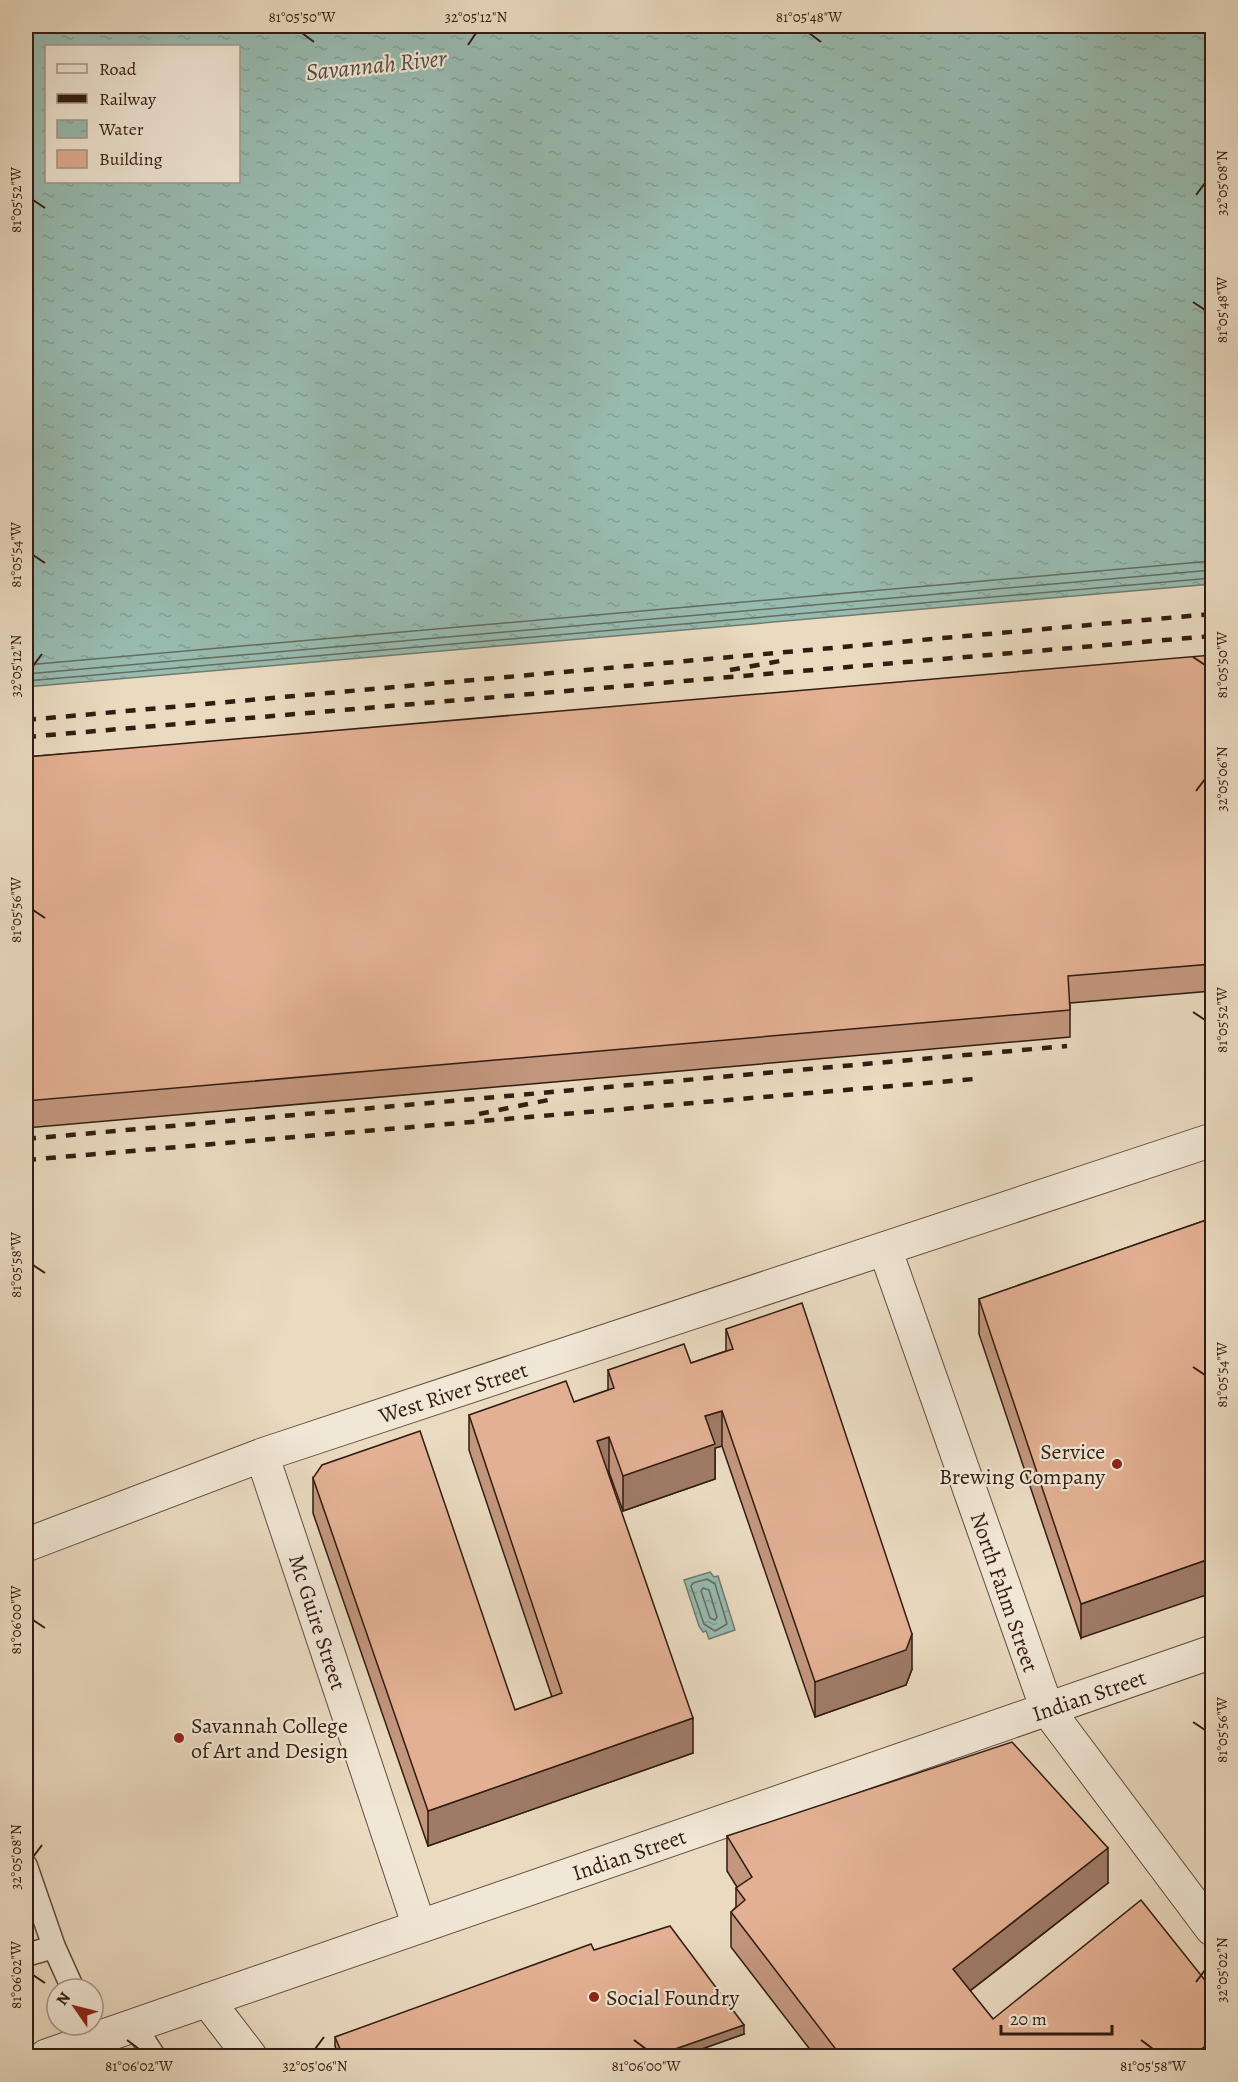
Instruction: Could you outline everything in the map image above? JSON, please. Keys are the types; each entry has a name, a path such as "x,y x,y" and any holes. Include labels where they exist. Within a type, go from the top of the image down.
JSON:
{"street":[{"name":"West River Street","path":"26,1545 262,1455 1212,1140"},
{"name":"North Fahm Street","path":"885,1249 1047,1709 1212,1929"},
{"name":"Mc Guire Street","path":"262,1455 419,1926"},
{"name":"Indian Street","path":"105,2030 134,2025 1212,1652"},
{"path":"207,2000 250,2056"},
{"name":"Indian Street","path":"46,2056 83,2037"}],"lane":[{"path":"26,1866 54,1947 68,1977"},
{"path":"26,1955 54,1947"},
{"path":"134,2025 154,2056"}],"water":[{"name":"Savannah River","path":"26,26 1212,26 1212,584 26,687"},
{"path":"710,1572 714,1577 718,1576 735,1630 709,1639 706,1631 703,1632 699,1626 684,1580"}],"building":[{"path":"1212,655 1212,964 1068,976 1070,1010 26,1101 26,757"},
{"name":"Service Brewing Company","path":"1212,1218 1212,1558 1081,1604 979,1299"},
{"path":"802,1303 912,1634 906,1650 815,1682 722,1411 705,1416 715,1444 623,1476 609,1437 597,1441 693,1718 428,1811 313,1478 322,1465 420,1431 515,1710 562,1693 469,1415 566,1381 574,1402 614,1388 608,1370 684,1344 691,1363 733,1349 726,1329"},
{"path":"1012,1742 1108,1848 953,1969 993,2019 1141,1900 1212,1989 1212,2041 1192,2056 841,2056 731,1912 745,1900 736,1888 752,1877 727,1836"},
{"name":"Social Foundry","path":"670,1926 744,2025 655,2056 343,2056 335,2037 591,1944 594,1950"}],"railway":[{"path":"26,720 1212,614"},
{"path":"26,737 1212,636"},
{"path":"730,670 780,661"},
{"path":"26,1139 1067,1046"},
{"path":"26,1160 974,1079"},
{"path":"479,1114 553,1099"}],"place":[{"name":"Service Brewing Company","path":"1117,1464"},
{"name":"Savannah College of Art and Design","path":"179,1738"},
{"name":"Social Foundry","path":"594,1997"}]}
